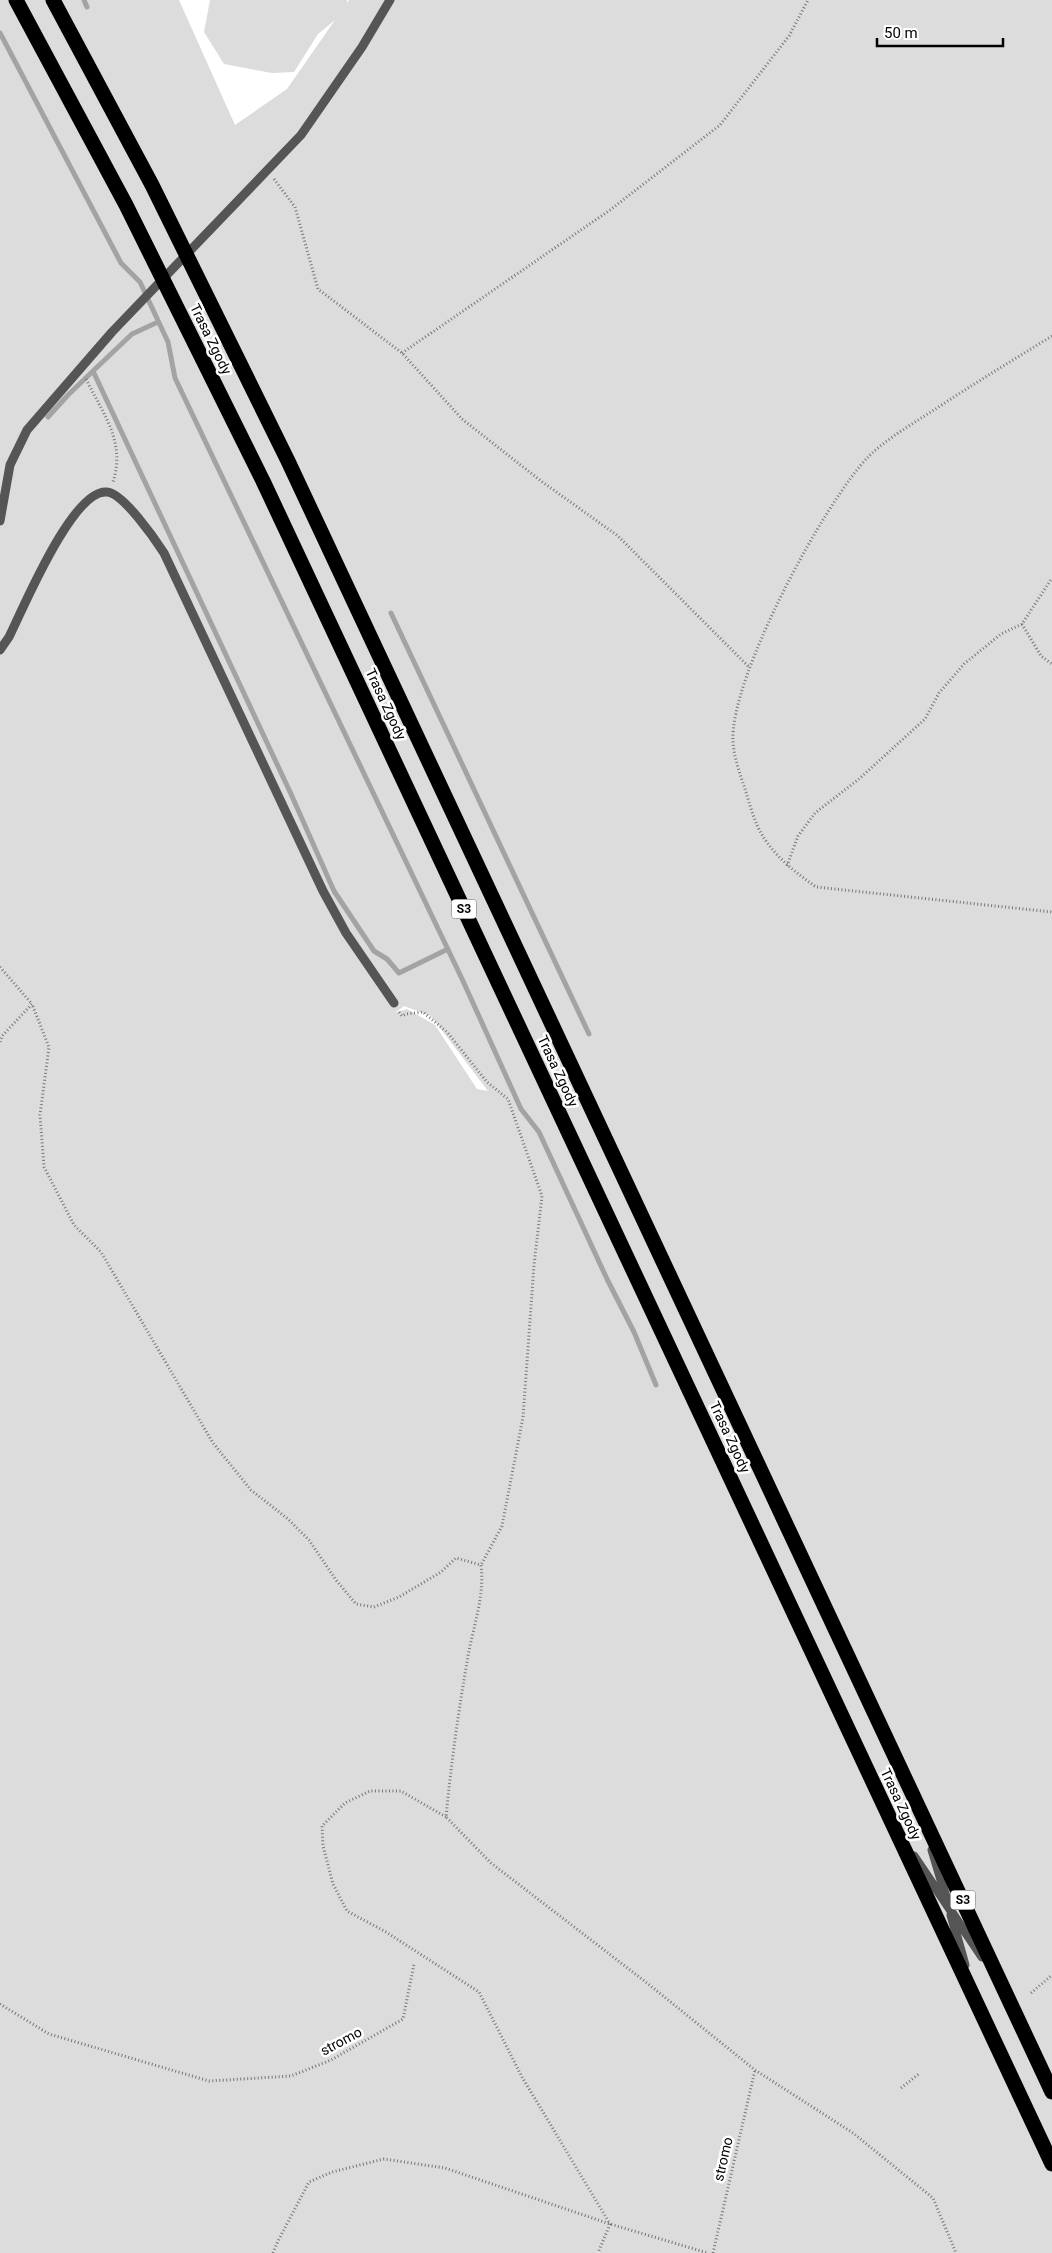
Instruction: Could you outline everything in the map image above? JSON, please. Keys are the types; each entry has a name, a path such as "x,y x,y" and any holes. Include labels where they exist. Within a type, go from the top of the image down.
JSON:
{"highway":[{"name":"Trasa Zgody","path":"16,0 126,205 262,481 1052,2164"},
{"name":"Trasa Zgody","path":"53,0 152,185 288,462 1052,2092"}],"lane":[{"path":"0,521 10,465 16,448 26,430 112,332 301,135 362,47 390,0"},
{"path":"0,650 13,629 58,539 74,514 93,496 103,492 110,492 127,505 164,553 324,891 346,933 394,1003"},
{"path":"922,1812 975,1999"},
{"path":"894,1826 1004,1989"}],"path":[{"path":"402,353 610,210 720,125 789,36 808,0"},
{"path":"266,170 295,207 318,289 402,353 462,419 541,482 618,536 750,668"},
{"path":"1052,336 897,433 871,455 851,476 789,582 760,640 738,703 733,741 738,767 757,825 787,867 816,887 1052,912"},
{"path":"81,367 116,440 118,466 110,492"},
{"path":"787,867 798,836 815,814 860,779 925,719 940,693 964,664 1001,634 1022,624 1052,578"},
{"path":"1022,624 1041,656 1052,664"},
{"path":"0,967 32,1004 49,1047 40,1115 44,1167 74,1225 101,1252 212,1442 251,1490 288,1519 308,1540 336,1580 356,1604 374,1607 399,1597 441,1572 456,1558 482,1565"},
{"path":"394,1003 402,1016 423,1012 447,1032 488,1082 508,1099 542,1196 534,1265 523,1417 502,1526 482,1565 483,1584 467,1661 451,1758 446,1817"},
{"path":"0,1042 2,1036 32,1004"},
{"path":"610,2224 522,2077 479,1992 386,1932 347,1911 333,1884 323,1846 322,1826 345,1803 370,1791 401,1791 446,1817 491,1863 647,1983 755,2070 853,2133 933,2198 956,2253"},
{"name":"stromo","path":"0,2004 49,2034 209,2081 291,2076 331,2060 403,2019 414,1964"},
{"path":"1031,1993 1051,1976"},
{"name":"stromo","path":"713,2253 755,2070"},
{"path":"900,2088 920,2073"},
{"path":"274,2253 278,2241 309,2182 332,2172 384,2159 445,2168 610,2224 708,2253"},
{"path":"598,2253 610,2224"}],"shaded area":[{"path":"0,0 179,0 235,125 287,89 335,20 318,34 294,72 272,73 224,64 204,32 210,0 347,0 347,3 349,0 1052,0 1052,2253 0,2253","holes":["404,1006 431,1016 488,1091 477,1089 435,1025 407,1009 395,1013"]}],"waterway":[{"path":"84,0 87,7"},
{"path":"0,33 121,263 140,282 168,342 175,378 463,981 521,1109 539,1132 607,1279 634,1332 656,1385"},
{"path":"158,322 132,334 93,371 291,794 334,891 374,951 387,959 399,973 448,949"},
{"path":"48,417 93,371"},
{"path":"391,613 589,1034"}]}
